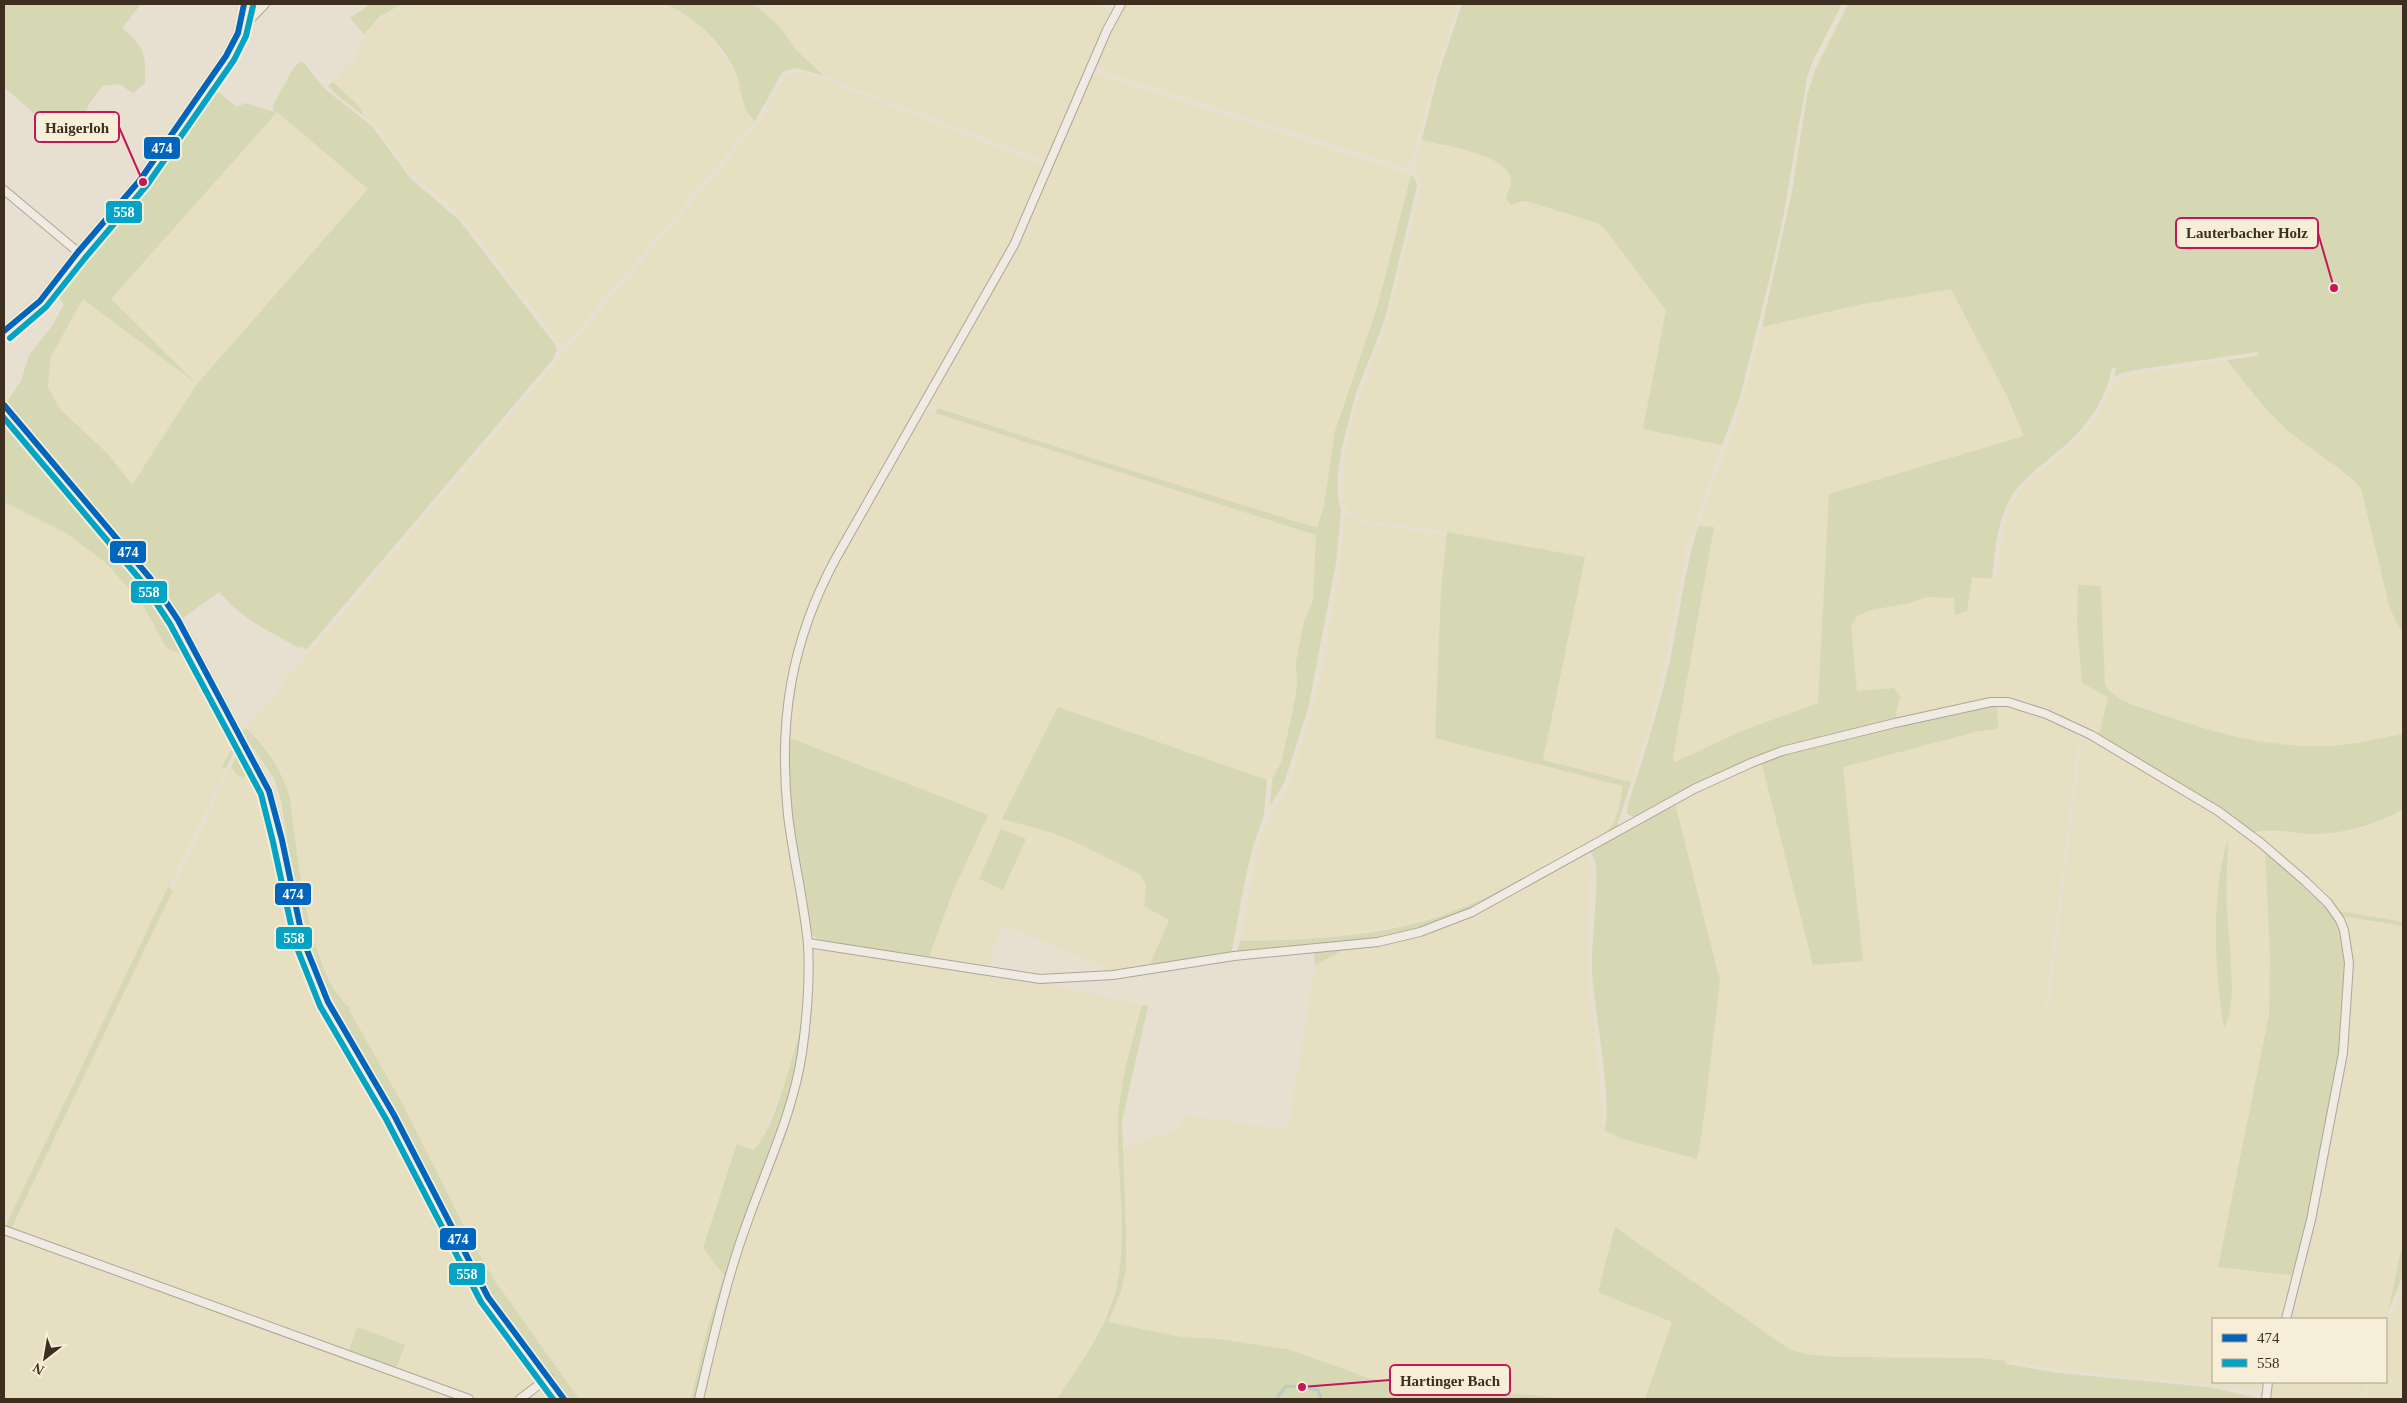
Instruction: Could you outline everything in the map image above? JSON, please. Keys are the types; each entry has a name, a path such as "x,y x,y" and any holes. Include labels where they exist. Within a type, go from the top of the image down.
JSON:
{"street":[{"path":"238,33 244,4"},
{"path":"4,331 40,301 78,252 140,180 222,63 238,33 265,4"},
{"path":"699,1399 727,1283 747,1222 786,1122 796,1085 807,1013 808,943 788,816 785,718 789,692 808,620 815,600 836,558 1014,245 1107,30 1121,4"},
{"path":"4,190 78,252"},
{"path":"4,405 150,578 178,620 269,791 282,840 303,940 325,995 394,1115 488,1297 564,1399"},
{"path":"808,943 1040,979 1113,974 1234,956 1378,942 1420,932 1472,912 1694,790 1750,763 1782,751 1895,723 1991,702 2008,702 2046,714 2091,735 2218,811 2261,843 2298,875 2328,903 2340,920 2344,930 2349,963 2343,1053 2311,1220 2286,1318"},
{"path":"4,1230 469,1399"},
{"path":"520,1399 549,1377"},
{"path":"2266,1399 2268,1383"}],"shaded area":[{"path":"402,4 666,4 686,13 709,35 736,74 749,116 755,121 564,346 560,344 464,219 453,207 407,170 377,127 365,117 358,104 333,82 353,63 369,26"},
{"path":"754,4 1094,4 1111,14 1049,159 1045,161 824,76 796,50 778,25"},
{"path":"1126,4 1458,4 1443,48 1412,158 1409,165 1404,167 1103,71 1099,68 1098,60 1113,24"},
{"path":"795,72 804,72 1036,163 1043,170 998,265 835,553 819,583 802,624 783,692 782,760 785,817 804,946 801,1027 788,1075 762,1140 753,1150 737,1144 724,1274 708,1326 691,1399 579,1399 495,1281 349,1009 351,1007 341,1001 330,979 316,944 305,900 285,784 268,750 246,728 750,134 768,109 784,77"},
{"path":"1092,75 1099,75 1411,175 1377,308 1335,431 1324,506 1317,528 1091,458 928,404 991,290"},
{"path":"277,112 368,189 197,384 131,486 109,455 61,410 48,388 50,358 83,299 193,381 111,299"},
{"path":"1422,140 1496,159 1508,171 1512,181 1507,198 1515,202 1533,203 1597,223 1605,229 1666,310 1643,429 1722,445 1686,548 1668,647 1653,712 1631,782 1543,760 1584,557 1430,529 1366,520 1352,515 1343,503 1342,490 1345,454 1355,409 1388,319 1422,186 1416,169"},
{"path":"1951,288 2007,396 2024,436 1829,494 1818,703 1742,731 1675,762 1673,758 1714,527 1698,526 1739,414 1762,327 1863,304"},
{"path":"2227,360 2258,402 2361,488 2390,609 2403,631 2403,734 2334,746 2310,747 2263,743 2188,724 2117,697 2105,685 2101,586 2078,585 2082,683 2108,697 2100,731 2094,734 2080,728 2045,1010 2048,1012 2082,735 2209,808 2265,849 2270,956 2269,1015 2218,1267 2296,1276 2284,1318 2212,1318 2212,1383 2267,1383 2264,1390 2058,1369 1982,1358 1835,1357 1805,1354 1789,1349 1614,1228 1606,1261 1650,1314 1672,1322 1645,1399 1568,1399 1371,1379 1220,1339 1181,1337 1108,1322 1121,1292 1126,1269 1123,1148 1172,1132 1178,1128 1186,1115 1288,1130 1315,965 1345,949 1386,943 1583,854 1589,858 1591,864 1588,921 1589,984 1604,1130 1620,1138 1697,1159 1702,1133 1720,981 1675,804 1722,777 1761,761 1813,965 1863,961 1843,767 1979,731 1998,729 1895,720 1900,696 1857,691 1851,626 1857,616 1871,610 1910,603 1927,597 1954,598 1971,576 1997,580 2004,528 2010,506 2022,488 2081,436 2094,420 2115,383 2131,375"},
{"path":"925,410 1317,535 1313,600 1304,622 1296,662 1297,687 1281,763 1272,779 1267,780 1058,707 1050,832 1084,846 1141,875 1146,885 1144,906 1169,920 1148,969 1116,972 1003,924 986,967 929,957 953,891 787,737 796,670 821,592"},
{"path":"4,502 67,533 106,563 141,602 166,647 191,660 234,745 222,767 226,768 4,1229"},
{"path":"1345,514 1367,524 1446,536 1441,591 1435,738 1623,786 1615,818 1609,829 1509,885 1450,913 1417,922 1369,931 1323,937 1240,941 1260,836 1290,782 1318,690 1338,583"},
{"path":"231,767 237,775 244,777 253,774 265,805 294,928 317,993 399,1139 484,1302 499,1326 537,1374 534,1384 513,1399 480,1399 438,1387 10,1231"},
{"path":"2403,809 2403,922 2338,911 2252,833 2274,831 2314,834 2364,828"},
{"path":"2342,916 2403,926 2403,1241 2387,1318 2288,1318 2345,1055 2351,993 2350,960"},
{"path":"822,949 853,951 1037,982 1142,1005 1121,1096 1118,1122 1121,1244 1118,1279 1104,1319 1088,1350 1057,1399 703,1399 731,1281 750,1224 794,1109 804,1065 811,1016 810,961 814,954"},
{"path":"4,1234 125,1277 132,1283 165,1292 465,1399 4,1399"},
{"path":"2403,1287 2403,1399 2366,1399 2371,1383 2387,1383 2387,1327"},
{"path":"2270,1383 2368,1383 2363,1399 2270,1399"},
{"path":"546,1391 552,1392 558,1399 526,1399"}],"green space":[{"path":"4,4 141,4 122,28 140,46 145,64 145,83 133,93 119,84 102,86 89,104 70,145 4,87"},
{"path":"371,4 402,4 379,17 364,34 350,18"},
{"path":"666,4 754,4 778,25 796,50 824,76 797,68 783,71 755,121 747,112 732,65 717,43 698,24 677,9"},
{"path":"1462,4 1842,4 1812,63 1807,78 1783,218 1772,268 1740,397 1722,445 1643,429 1666,310 1605,229 1597,223 1533,203 1522,201 1511,205 1506,198 1511,179 1507,170 1498,163 1473,152 1422,140 1438,75"},
{"path":"1848,4 2403,4 2403,631 2390,609 2361,488 2282,425 2257,398 2227,360 2258,356 2258,352 2141,369 2122,373 2114,377 2116,368 2112,368 2100,402 2080,431 2024,480 2012,496 2000,522 1992,579 1972,577 1967,611 1955,615 1954,598 1927,597 1910,603 1871,610 1857,616 1851,626 1857,691 1894,688 1900,696 1895,720 1781,749 1637,818 1627,814 1628,804 1665,683 1689,561 1698,526 1714,527 1673,758 1675,762 1742,731 1818,703 1829,494 2024,436 2007,396 1951,289 1863,304 1762,327 1792,192 1807,95 1816,68"},
{"path":"302,61 326,90 372,126 410,178 459,220 554,343 557,350 553,359 306,650 302,646 300,648 256,624 237,610 219,592 183,618 180,632 238,743 226,768 222,767 234,745 191,660 166,647 141,602 106,563 66,533 4,502 4,406 21,381 29,355 52,326 64,304 53,289 83,251 139,188 212,87 237,107 245,103 275,112 272,107 294,67","holes":["277,112 368,189 197,384 111,299","83,299 197,384 132,485 109,455 61,410 48,388 50,358"]},
{"path":"333,82 358,105 365,117 328,86"},
{"path":"1411,175 1415,179 1417,186 1385,319 1356,393 1342,447 1338,472 1338,497 1341,511 1336,563 1308,709 1284,783 1270,806 1272,779 1281,763 1297,687 1296,662 1304,622 1313,600 1316,535 935,413 938,408 1317,528 1324,505 1335,431 1377,308"},
{"path":"1447,532 1585,557 1543,760 1631,782 1616,830 1465,912 1412,932 1348,944 1345,949 1315,965 1314,947 1237,952 1240,941 1346,936 1398,927 1449,913 1497,892 1580,848 1600,836 1614,821 1623,786 1435,738 1441,591"},
{"path":"2078,585 2101,586 2105,685 2109,691 2136,706 2200,727 2265,742 2287,745 2332,746 2403,734 2403,809 2371,824 2338,832 2306,834 2260,831 2252,833 2094,734 2100,731 2108,697 2082,683 2077,625"},
{"path":"1997,703 1998,729 1979,731 1843,767 1863,961 1813,965 1761,761 1832,740"},
{"path":"1058,707 1267,780 1264,815 1254,843 1246,875 1231,955 1148,969 1169,920 1144,906 1146,885 1141,875 1084,846 1050,832 1002,819"},
{"path":"246,728 273,760 290,798 296,848 307,911 325,970 337,993 351,1008 349,1010 402,1103 470,1238 495,1281 579,1399 569,1399 493,1296 465,1247 414,1146 326,987 311,947 290,857 281,800 274,778 242,732"},
{"path":"787,737 988,815 953,891 929,957 819,941 808,931 791,807"},
{"path":"239,750 243,751 253,774 244,777 237,775 231,767"},
{"path":"1675,804 1720,981 1702,1133 1697,1159 1620,1138 1604,1130 1606,1118 1605,1078 1592,971 1596,866 1590,852 1615,835"},
{"path":"1001,829 1026,839 1003,890 979,879"},
{"path":"2228,839 2227,903 2232,989 2231,1004 2224,1027 2218,982 2216,932 2219,883"},
{"path":"2265,849 2324,902 2339,922 2347,963 2340,1062 2296,1276 2218,1267 2269,1015 2270,956"},
{"path":"168,887 173,890 10,1231 4,1229"},
{"path":"2338,911 2403,922 2403,926 2342,916"},
{"path":"1142,1005 1148,1006 1122,1121 1126,1269 1121,1292 1108,1322 1181,1337 1220,1339 1291,1350 1371,1379 1568,1399 1057,1399 1094,1342 1109,1311 1118,1279 1122,1240 1118,1143 1119,1108 1127,1064"},
{"path":"801,1027 792,1079 778,1128 735,1248 716,1313 695,1399 691,1399 708,1326 724,1275 703,1248 737,1144 753,1150 768,1129 782,1093"},
{"path":"1615,1227 1789,1349 1805,1354 1835,1357 1982,1358 2006,1361 2006,1364 2059,1373 2208,1387 2262,1399 1645,1399 1672,1322 1598,1292"},
{"path":"2403,1241 2403,1275 2388,1312"},
{"path":"357,1327 405,1345 396,1368 349,1350"}],"waterway":[{"path":"1276,1399 1286,1386 1318,1390 1321,1399"}],"transit line":[{"name":"474","path":"4,331 40,301 78,252 140,180 226,56 238,33 244,4"},
{"name":"558","path":"10,338 46,307 147,185 234,60 246,36 253,6"},
{"name":"474","path":"4,405 150,578 178,620 269,791 282,840 303,940 328,1002 394,1115 488,1297 564,1399"},
{"name":"558","path":"4,418 143,583 170,624 261,794 295,943 320,1006 386,1119 481,1302 553,1399"}],"place":[{"name":"Haigerloh","path":"143,182"},
{"name":"Lauterbacher Holz","path":"2334,288"},
{"name":"Hartinger Bach","path":"1302,1387"}]}
